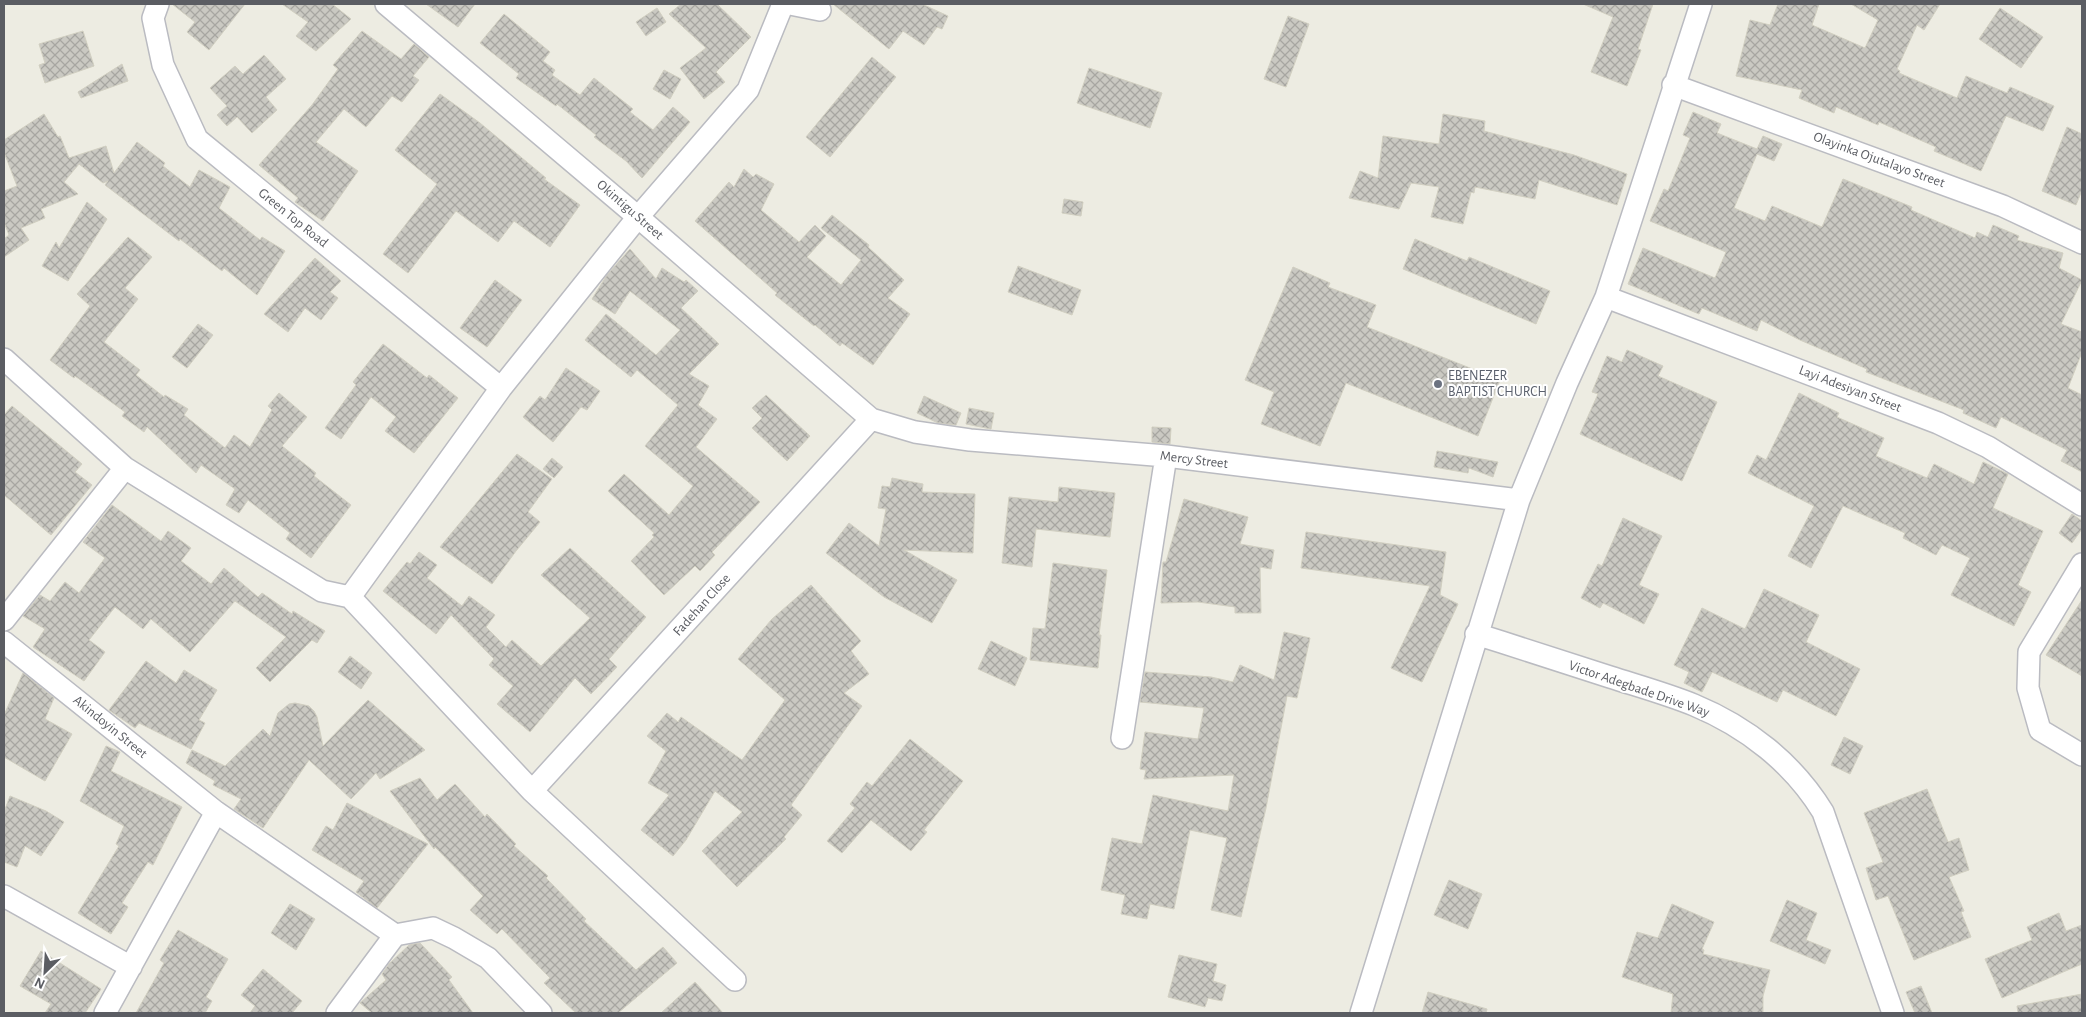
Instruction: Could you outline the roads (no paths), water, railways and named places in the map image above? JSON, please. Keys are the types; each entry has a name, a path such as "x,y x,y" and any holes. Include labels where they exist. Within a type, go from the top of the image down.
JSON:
{"street":[{"name":"Green Top Road","path":"158,4 153,18 163,65 197,139 501,388"},
{"name":"Okintigu Street","path":"386,4 638,217 871,419"},
{"path":"350,597 501,388 638,217 748,90 783,4"},
{"path":"790,4 820,10"},
{"path":"1361,1013 1398,899 1476,634 1519,500 1567,383 1606,297 1701,4"},
{"name":"Olayinka Ojutalayo Street","path":"1674,85 2003,206 2082,243"},
{"name":"Layi Adesiyan Street","path":"1606,297 1938,423 1988,447 2082,504"},
{"path":"4,359 125,468 322,591 350,597 532,791 735,980"},
{"name":"Mercy Street","path":"871,419 915,432 970,440 1166,456 1519,500"},
{"name":"Fadehan Close","path":"532,791 871,419"},
{"path":"1122,738 1166,456"},
{"path":"4,620 125,468"},
{"path":"2082,564 2029,652 2028,688 2040,730 2082,755"},
{"name":"Victor Adegbade Drive Way","path":"1476,634 1693,705 1730,723 1767,748 1789,767 1810,791 1823,812 1893,1013"},
{"name":"Akindoyin Street","path":"4,642 216,812 395,935"},
{"path":"105,1013 216,812"},
{"path":"4,896 131,967"},
{"path":"337,1013 395,935 433,928 488,958 541,1013"}],"place":[{"name":"EBENEZER BAPTIST CHURCH","path":"1438,384"}]}
